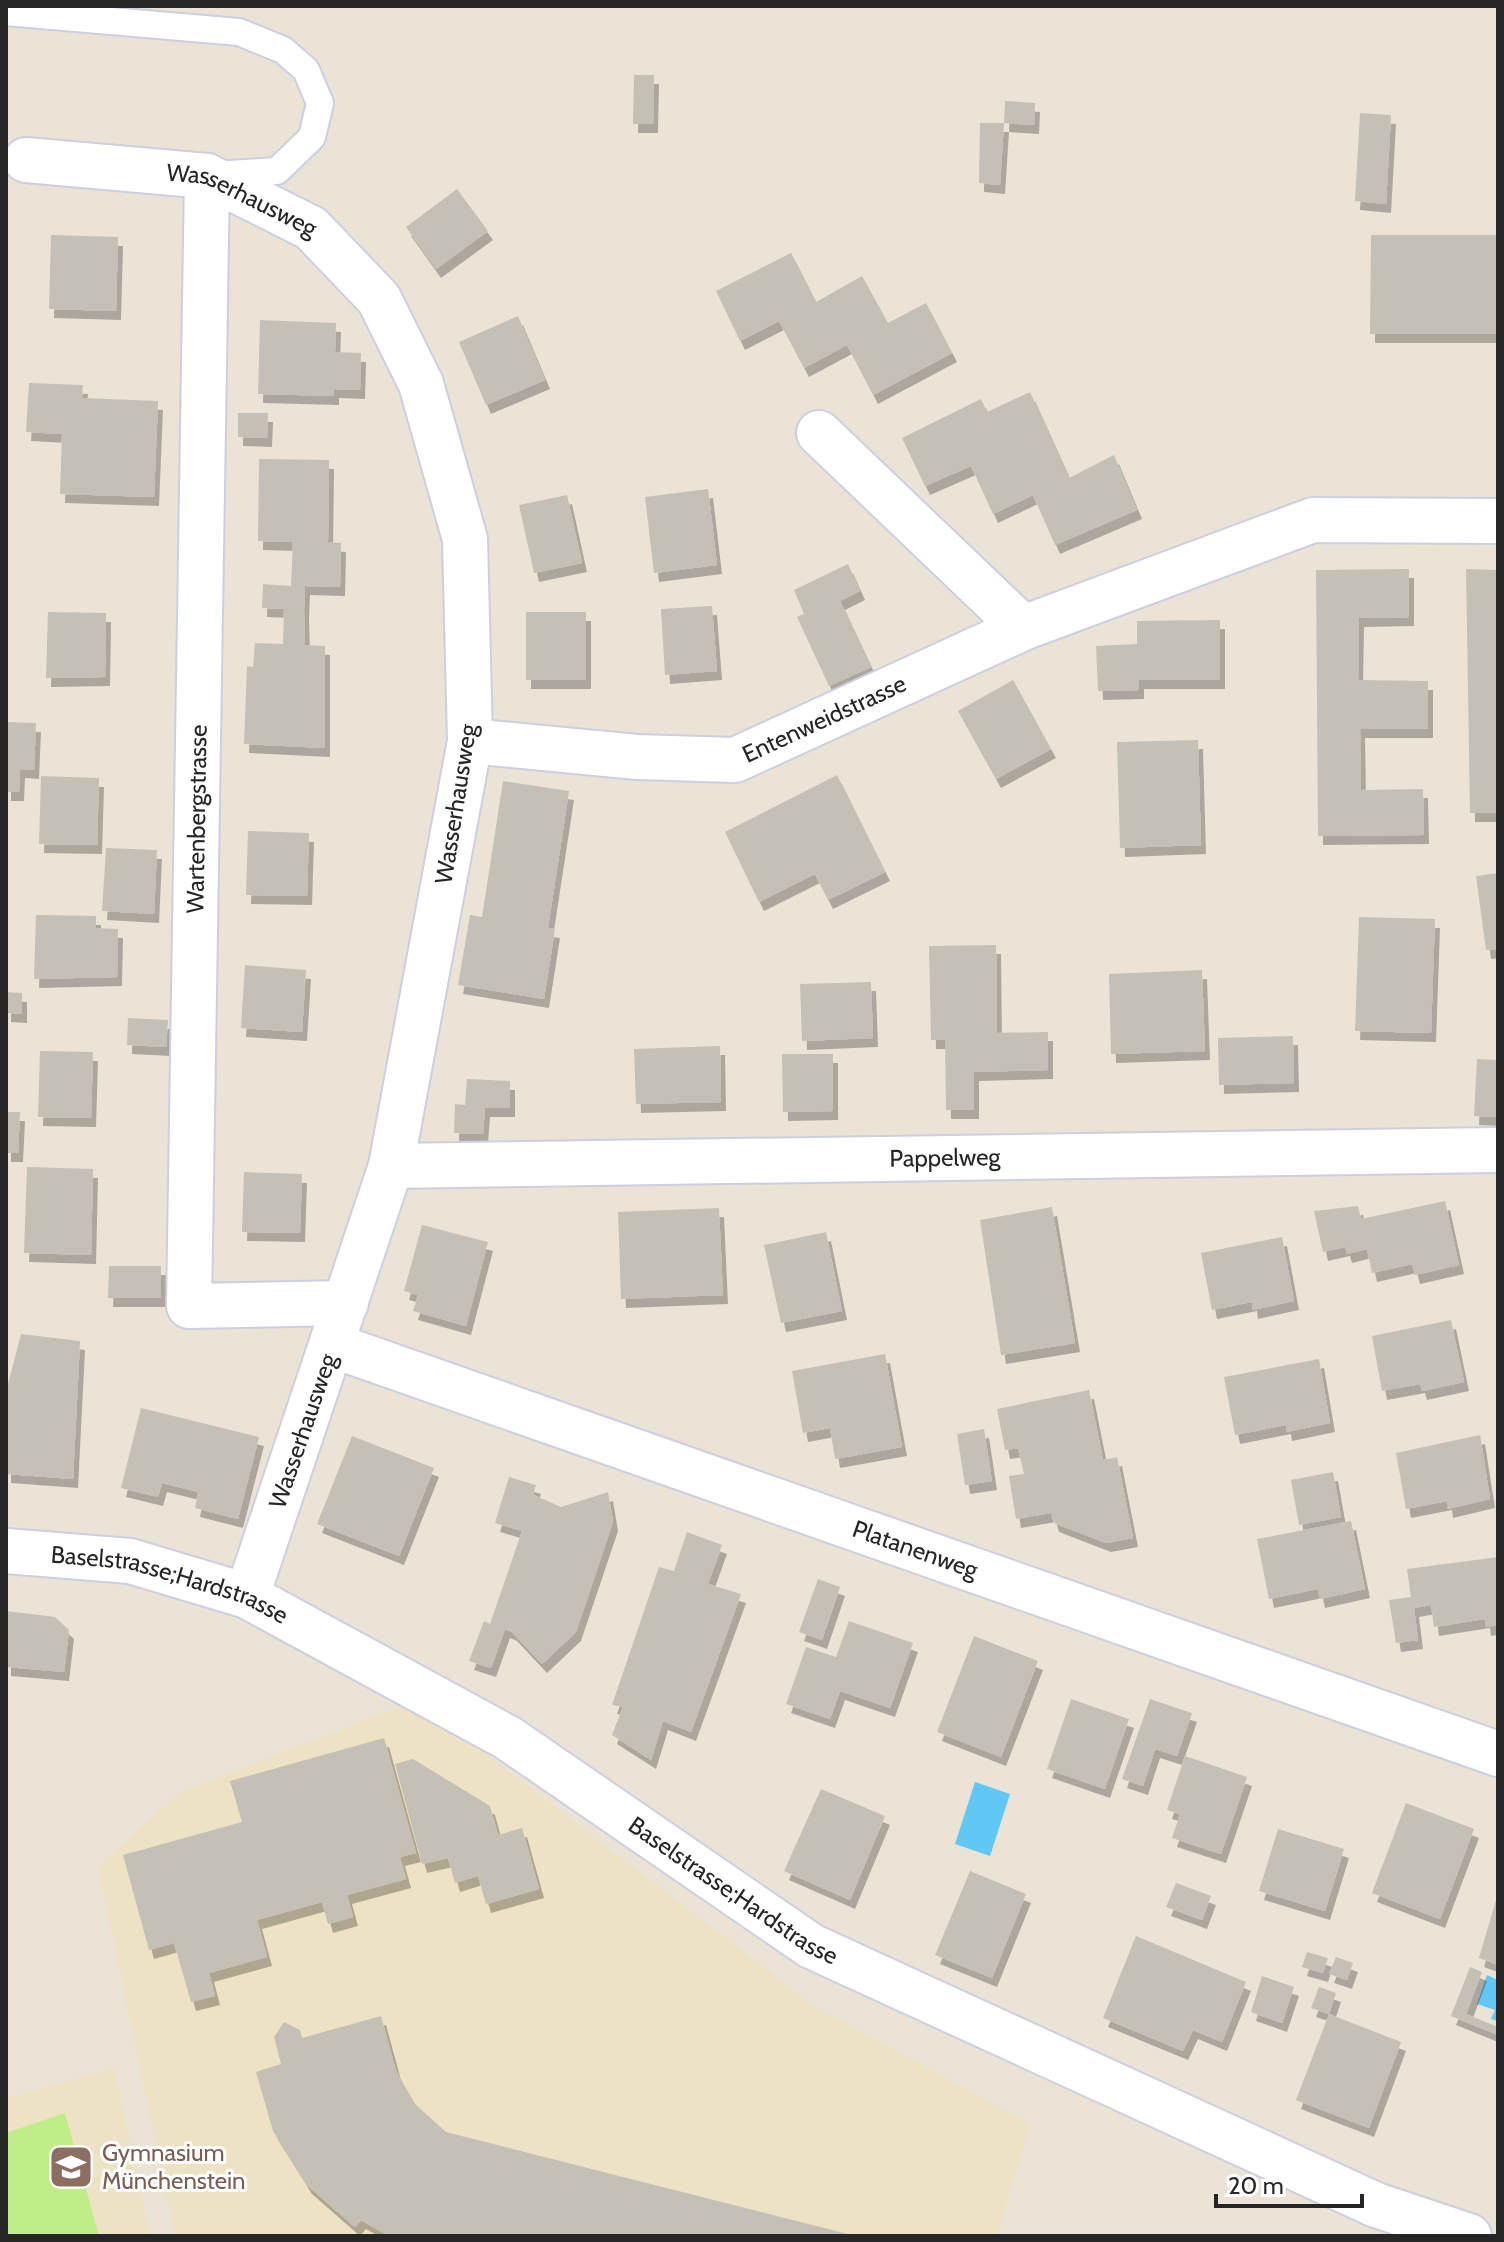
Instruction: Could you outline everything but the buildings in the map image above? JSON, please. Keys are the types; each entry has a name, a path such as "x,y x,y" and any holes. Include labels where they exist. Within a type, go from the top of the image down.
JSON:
{"street":[{"name":"Wasserhausweg","path":"26,160 207,176 311,228 379,299 421,384 465,539 470,741 391,1166 247,1596"},
{"name":"Wartenbergstrasse","path":"207,176 189,1306 346,1303"},
{"path":"819,433 1023,628"},
{"name":"Entenweidstrasse","path":"470,741 637,757 735,760 1023,628 1313,520 1498,521"},
{"name":"Pappelweg","path":"391,1166 1496,1159"},
{"name":"Platanenweg","path":"332,1345 1498,1754"},
{"name":"Baselstrasse;Hardstrasse","path":"6,1551 130,1561 247,1596 508,1738 811,1946 1376,2205 1469,2236"}],"lane":[{"path":"6,12 239,32 283,50 306,70 320,103 312,137 277,171 207,176"}],"shaded area":[{"path":"416,1700 814,2006 1030,2124 997,2236 175,2236 98,1866 181,1792"},
{"name":"Gymnasium Münchenstein","path":"114,2068 150,2236 6,2236 6,2099"}],"green space":[{"path":"65,2113 99,2236 6,2236 6,2133"}],"water":[{"path":"975,1782 1010,1794 990,1856 955,1844"},
{"path":"1487,1975 1498,1980 1498,2021 1491,2019 1495,2010 1477,2004"}],"place":[{"name":"Gymnasium Münchenstein","path":"71,2167"}]}
